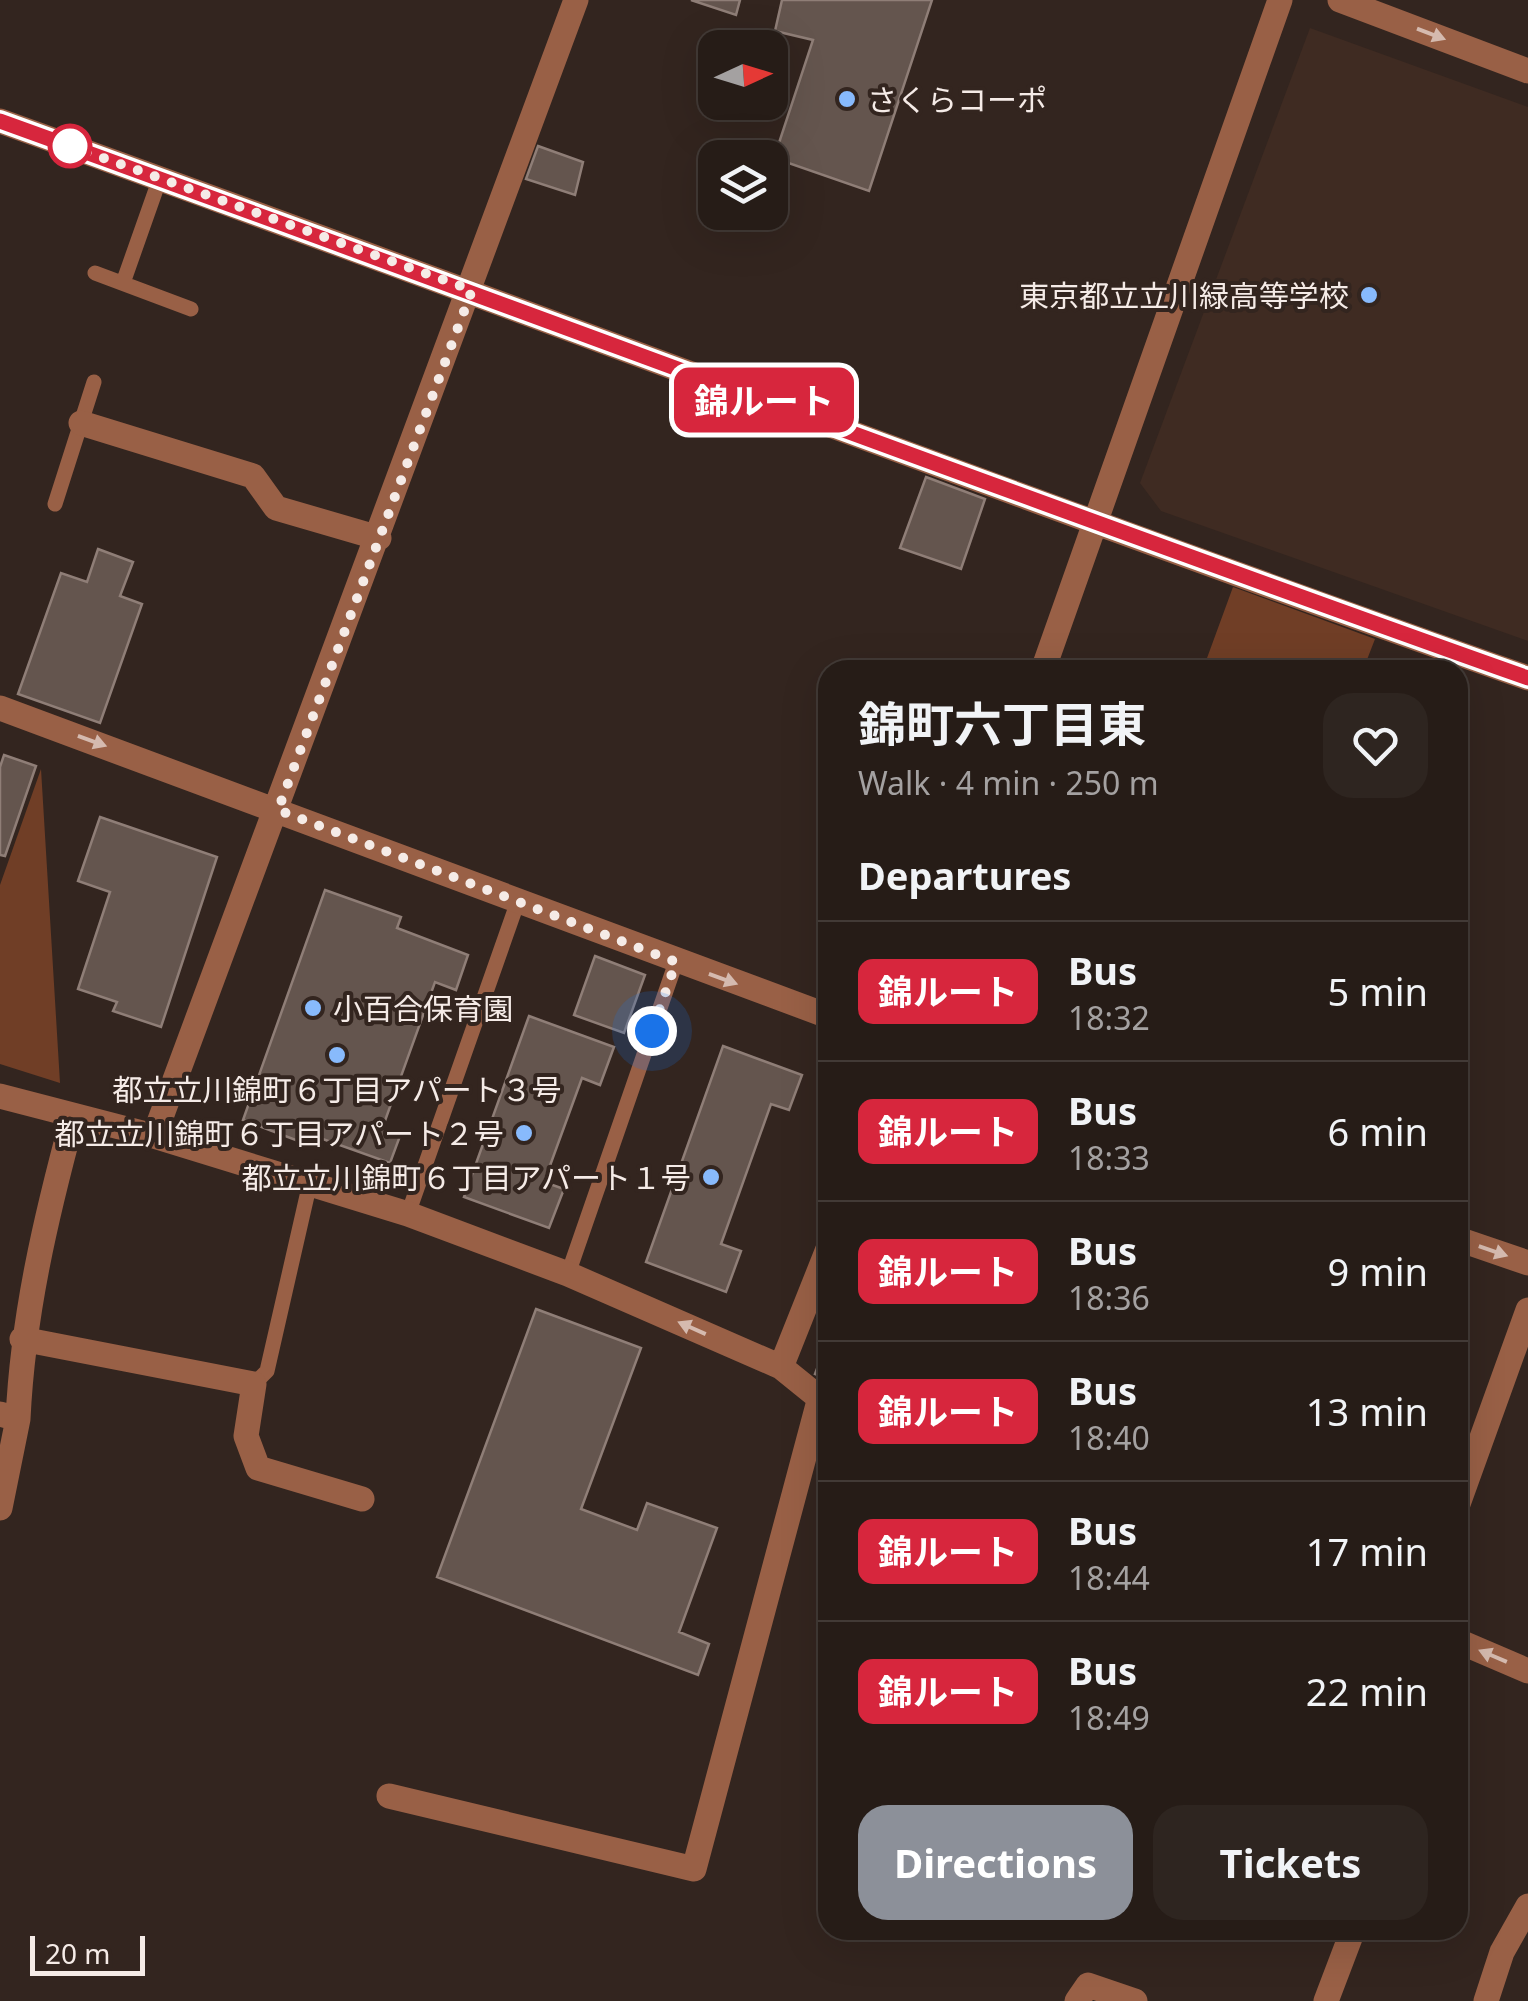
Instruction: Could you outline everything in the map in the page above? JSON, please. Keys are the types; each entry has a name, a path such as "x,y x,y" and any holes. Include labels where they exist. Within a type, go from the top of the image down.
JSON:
{"street":[{"path":"154,1136 472,290 576,0"},
{"path":"1047,660 1280,0"},
{"path":"1340,0 1528,71"},
{"path":"0,121 472,290 1095,526 1528,678"},
{"path":"80,423 254,476 276,508 379,538"},
{"path":"0,708 818,1012"},
{"path":"0,1096 154,1136 309,1187 408,1214 568,1274 782,1367 818,1399"},
{"path":"0,1508 22,1339 42,1235 74,1116"},
{"path":"1468,1243 1528,1264"},
{"path":"782,1367 818,1275"},
{"path":"1468,1476 1528,1310"},
{"path":"22,1339 254,1384 246,1436 258,1468 362,1500"},
{"path":"389,1796 694,1869 818,1421"},
{"path":"1468,1646 1528,1672"},
{"path":"1486,2001 1502,1952 1528,1906"},
{"path":"1326,2001 1350,1940"},
{"path":"1078,2001 1088,1985 1135,2001"}],"lane":[{"path":"123,283 160,178"},
{"path":"95,272 191,308"},
{"path":"55,504 94,382"},
{"path":"408,1214 518,900"},
{"path":"568,1274 676,962"},
{"path":"254,1384 267,1371 309,1187"}],"shaded area":[{"name":"東京都立立川緑高等学校","path":"1310,28 1528,107 1528,641 1161,511 1140,483"},
{"path":"1233,587 1375,639 1367,660 1206,660"},
{"path":"41,769 60,1083 0,1064 0,885"}],"building":[{"path":"691,0 740,0 736,15"},
{"name":"さくらコーポ","path":"782,0 932,0 869,191 788,163 788,140 780,140 813,40 788,34 788,30 775,30"},
{"path":"538,146 583,162 575,195 526,179"},
{"path":"926,477 985,499 961,569 900,548"},
{"path":"98,549 133,562 120,596 142,604 100,723 18,694 61,573 87,582"},
{"path":"4,755 36,766 5,856 0,855 0,767"},
{"path":"100,817 217,857 161,1027 113,1011 117,1002 78,989 110,892 78,881"},
{"name":"都立立川錦町６丁目アパート３号","path":"325,890 401,917 397,928 468,955 456,990 435,982 382,1129 400,1136 390,1163 320,1138 314,1147 243,1120"},
{"path":"595,956 645,975 624,1033 574,1015"},
{"name":"都立立川錦町６丁目アパート２号","path":"529,1016 614,1047 600,1085 582,1078 544,1182 564,1189 549,1228 464,1197"},
{"name":"都立立川錦町６丁目アパート１号","path":"723,1046 802,1075 789,1110 771,1104 721,1244 741,1251 726,1292 646,1262"},
{"path":"536,1309 641,1348 581,1509 637,1530 647,1503 717,1528 679,1632 709,1644 698,1675 437,1577"}],"bus line":[{"name":"錦ルート","path":"0,121 472,290 1095,526 1528,678"}],"place":[{"name":"さくらコーポ","path":"847,99"},
{"name":"東京都立立川緑高等学校","path":"1369,295"},
{"name":"小百合保育園","path":"313,1008"},
{"name":"都立立川錦町６丁目アパート３号","path":"337,1055"},
{"name":"都立立川錦町６丁目アパート２号","path":"524,1133"},
{"name":"都立立川錦町６丁目アパート１号","path":"711,1177"}],"route":[{"path":"70,146 472,290 278,810 676,962 652,1031"}]}
